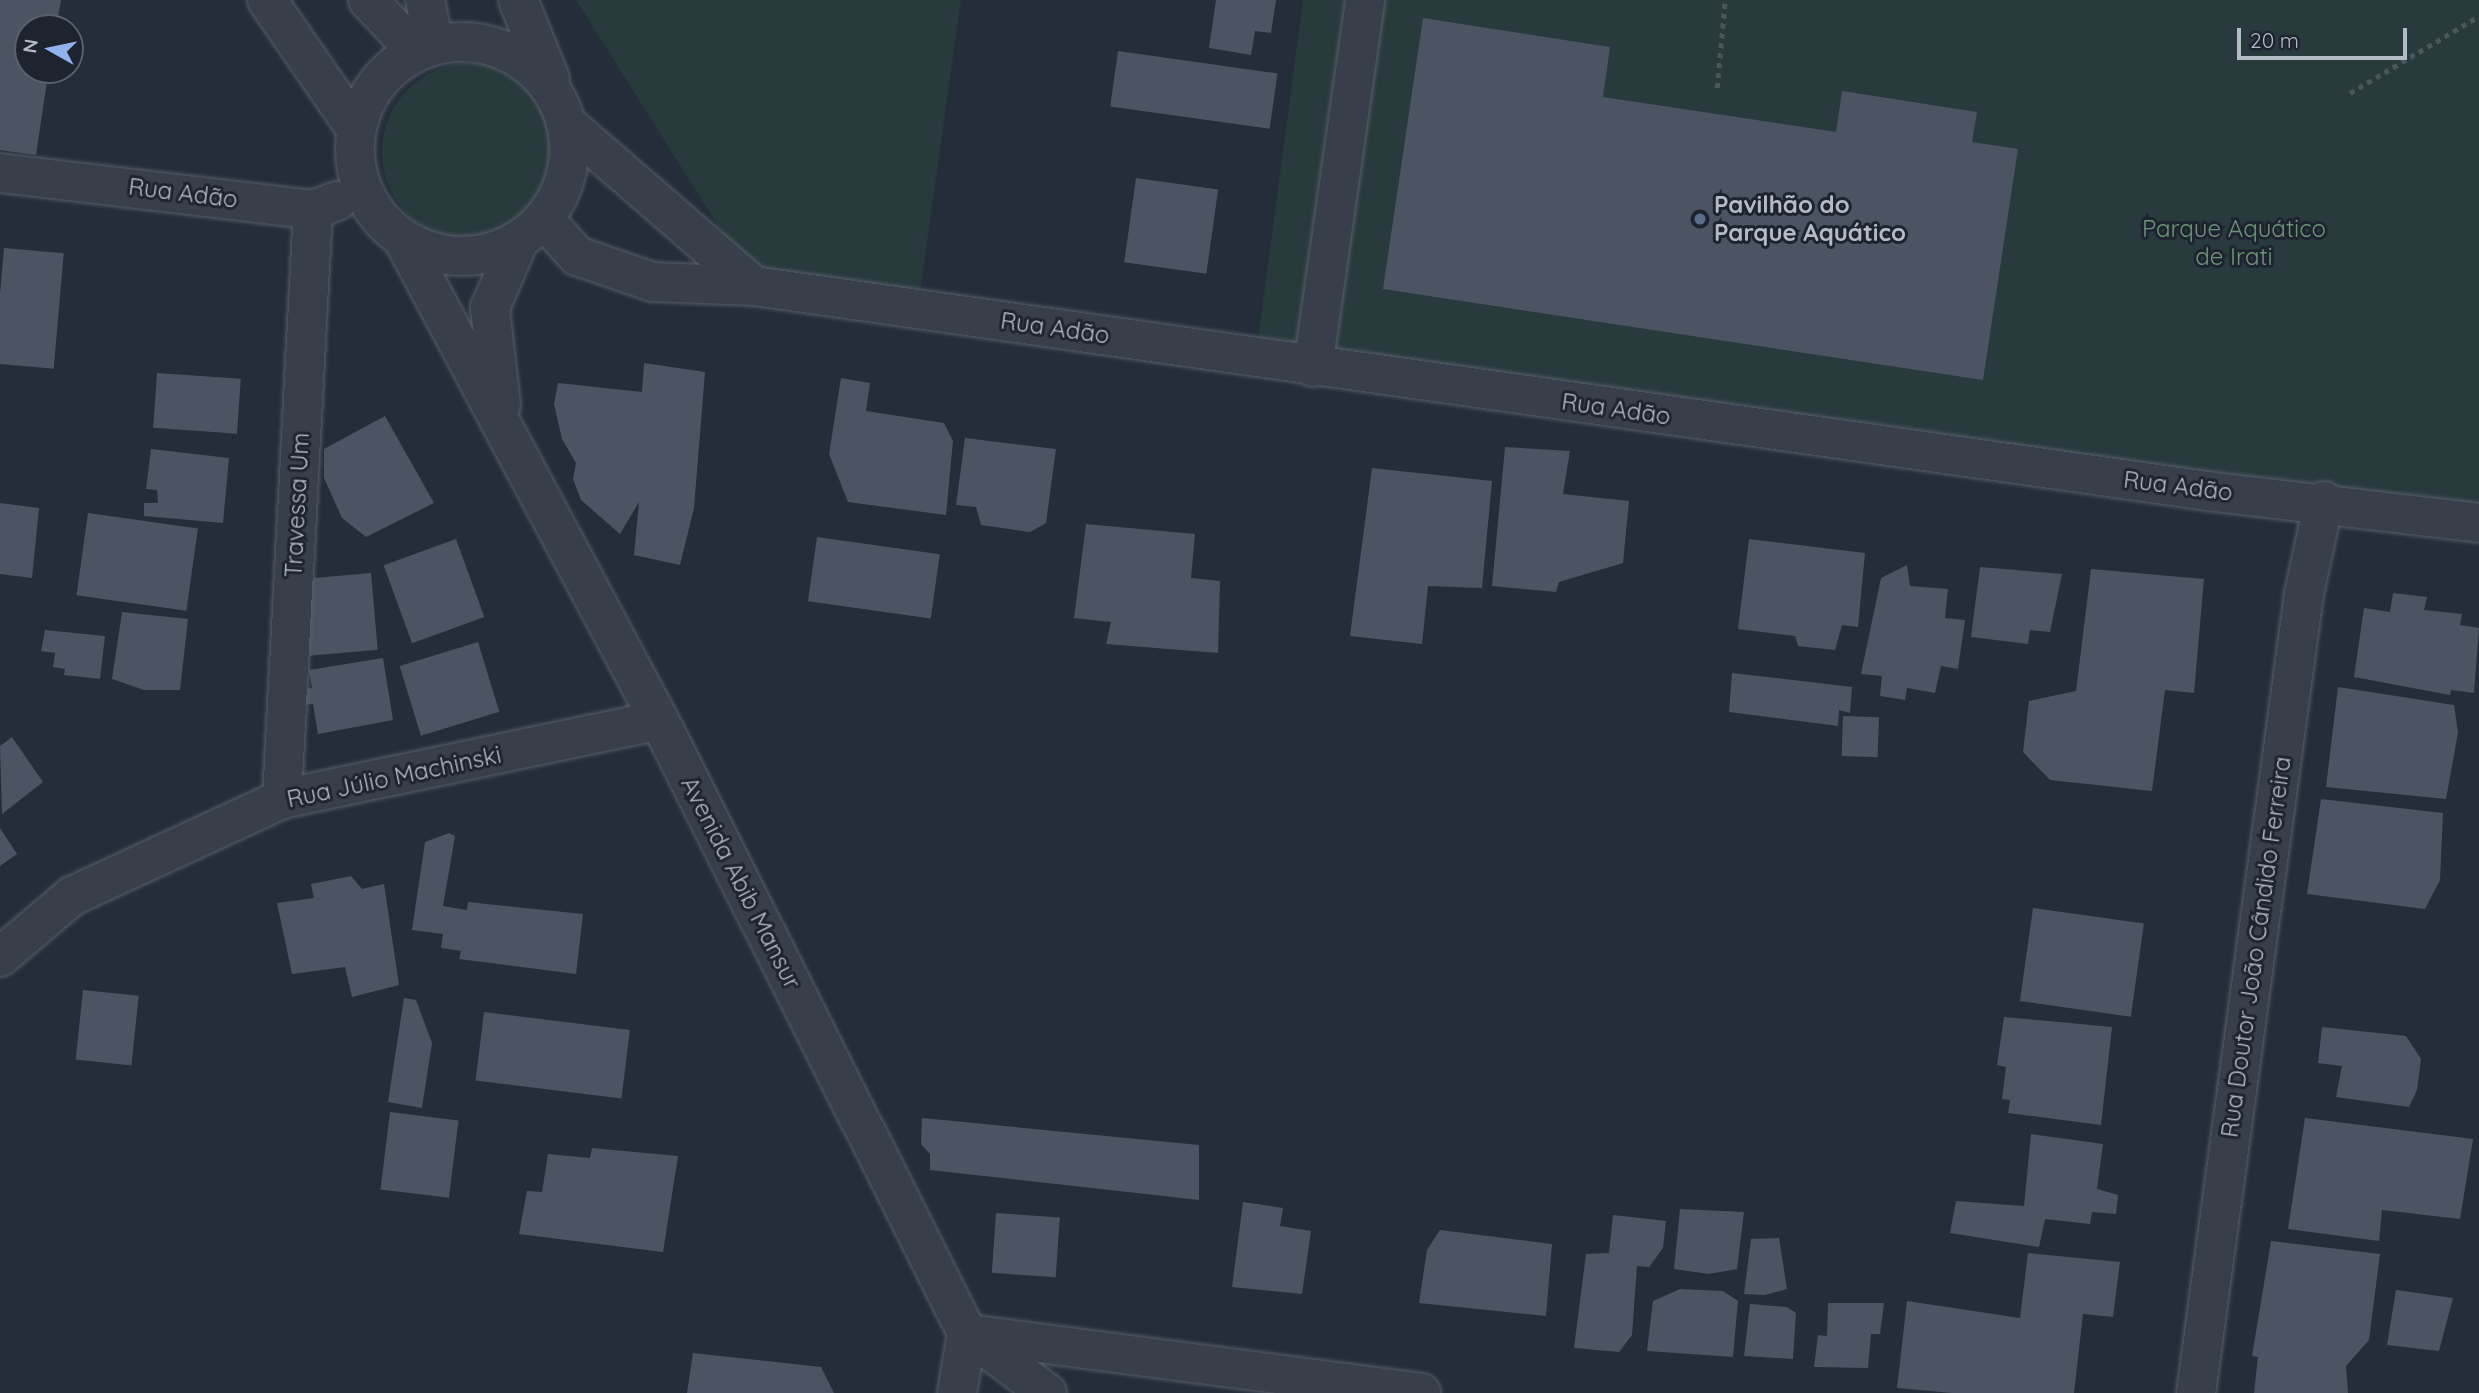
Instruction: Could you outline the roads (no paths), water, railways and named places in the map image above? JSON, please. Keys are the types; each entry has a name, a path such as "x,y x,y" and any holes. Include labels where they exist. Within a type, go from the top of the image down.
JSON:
{"street":[{"path":"267,0 356,130"},
{"path":"368,0 425,48"},
{"path":"425,0 425,48"},
{"path":"518,0 562,109 570,158 562,190 532,230 491,253 460,257 431,252 402,239 380,219 363,193 355,162 356,130 367,99 385,73 425,48 452,40 489,44 515,54 538,71 562,109 754,286"},
{"path":"1313,367 1365,0"},
{"name":"Rua Adão","path":"0,173 313,210 363,193"},
{"name":"Travessa Um","path":"282,800 313,210"},
{"name":"Rua Adão","path":"532,230 577,256 653,282 754,286 1313,367 2207,491 2324,501 2479,523"},
{"name":"Avenida Abib Mansur","path":"506,438 490,308 532,230"},
{"name":"Avenida Abib Mansur","path":"402,239 659,720 967,1333"},
{"name":"Rua Doutor João Cândido Ferreira","path":"2196,1393 2304,594 2324,501"},
{"name":"Rua Júlio Machinski","path":"0,957 72,896 282,800 659,720"},
{"path":"957,1393 967,1333"},
{"path":"967,1333 1046,1393"},
{"path":"967,1333 1421,1393"}],"place":[{"name":"Pavilhão do Parque Aquático","path":"1700,219"}],"park label":[{"name":"Parque Aquático de Irati","path":"2234,243"}]}
